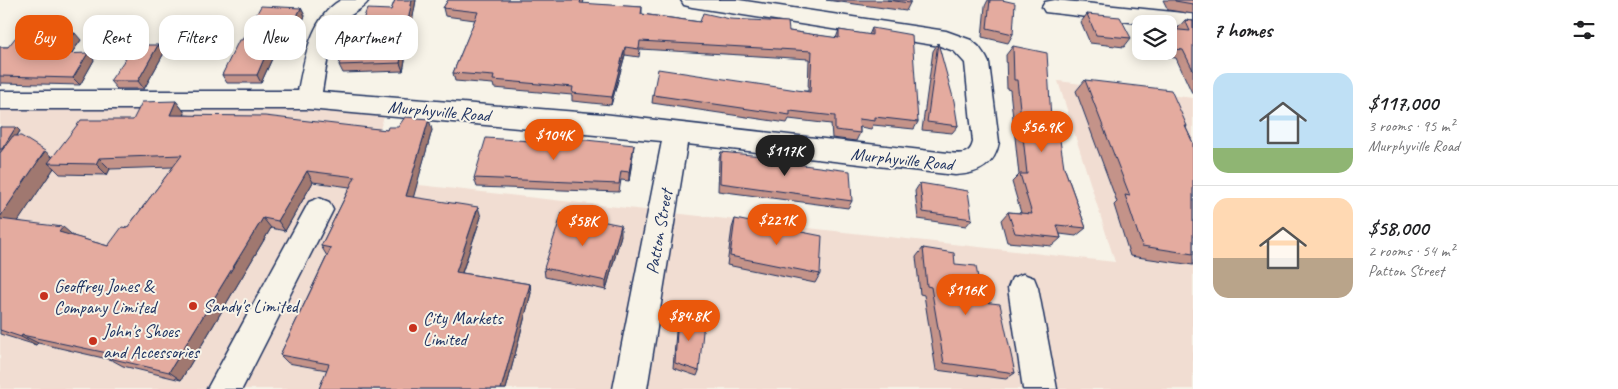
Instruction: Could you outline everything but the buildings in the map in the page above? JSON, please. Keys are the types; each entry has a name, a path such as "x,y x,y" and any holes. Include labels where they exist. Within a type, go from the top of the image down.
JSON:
{"street":[{"path":"308,100 324,33 334,17 352,2 358,0"},
{"name":"Murphyville Road","path":"0,100 308,100 603,124 676,134 948,164 965,165 979,160 985,152 986,142 977,63 974,55 965,46 940,38 692,0"},
{"path":"1053,6 1193,21"},
{"name":"Patton Street","path":"630,389 676,134"},
{"path":"224,389 319,210"},
{"path":"1023,288 1040,389"}],"shaded area":[{"path":"1058,81 1193,98 1193,389 0,389 0,106 284,106 384,116 365,179 1115,262"}],"place":[{"name":"Geoffrey Jones & Company Limited","path":"44,296"},
{"name":"Sandy's Limited","path":"193,306"},
{"name":"City Markets Limited","path":"413,328"},
{"name":"John's Shoes and Accessories","path":"93,341"}]}
